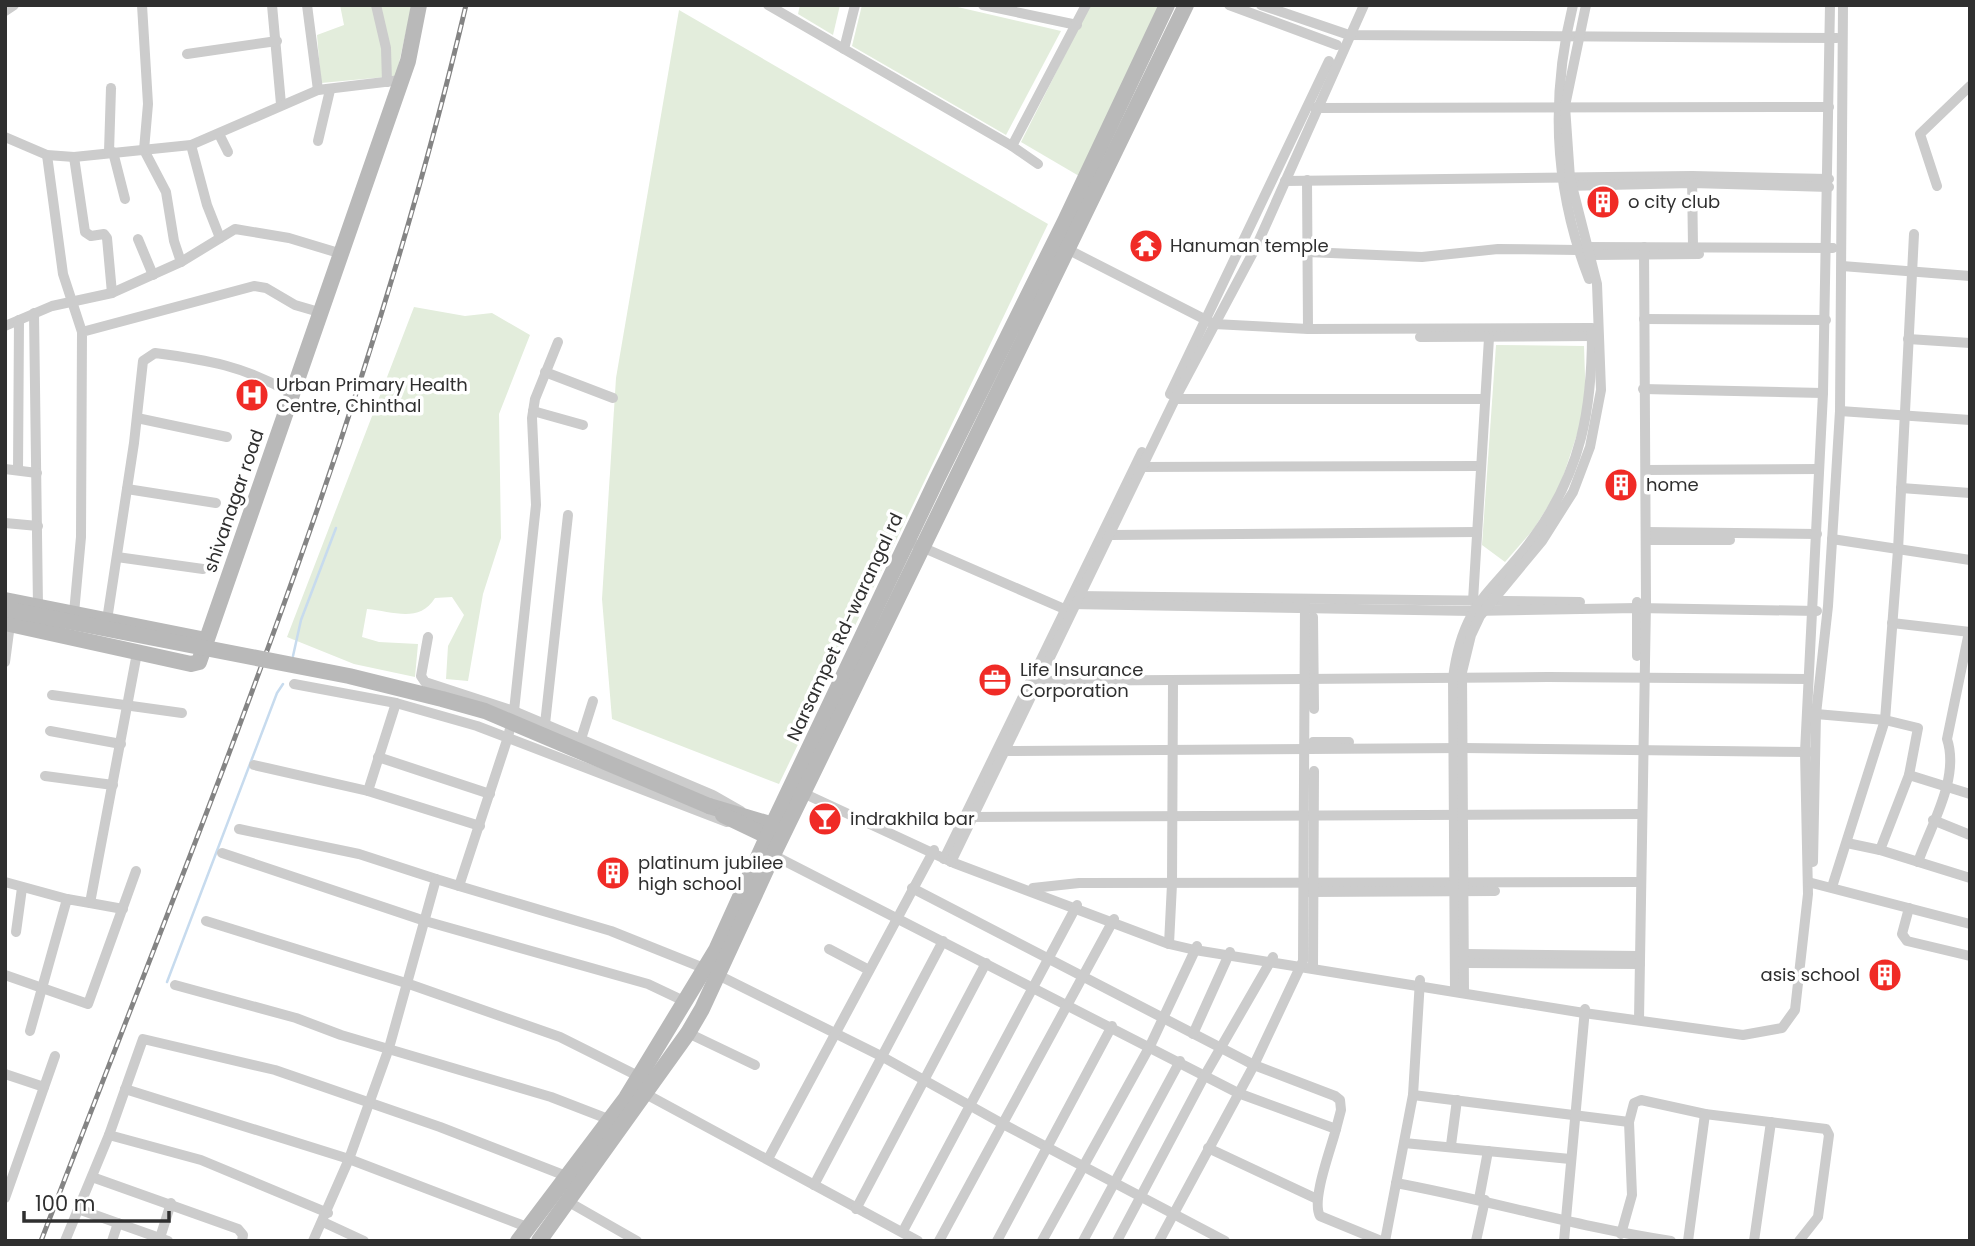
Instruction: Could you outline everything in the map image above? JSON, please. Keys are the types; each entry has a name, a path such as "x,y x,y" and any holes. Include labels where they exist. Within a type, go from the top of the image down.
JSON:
{"main road":[{"name":"shivanagar road","path":"7,619 137,653 196,664 319,312 342,254 419,5"},
{"name":"Narsampet Rd-warangal rd","path":"523,1234 608,1119 688,1033 712,972 907,541 1167,5"},
{"name":"Narsampet Rd-warangal rd","path":"775,837 804,791 1186,5"},
{"path":"5,600 206,640"},
{"path":"7,619 349,676 485,711 745,820 775,837"},
{"name":"Narsampet Rd-warangal rd","path":"539,1241 642,1085 686,1002 712,972"}],"street":[{"path":"5,11 14,5"},
{"path":"142,5 148,104 144,150 166,192 174,241 181,261"},
{"path":"272,5 281,104"},
{"path":"307,5 318,90"},
{"path":"5,137 47,155 74,156 191,145 318,90 394,81 376,5"},
{"path":"768,5 1012,146 1038,164"},
{"path":"844,49 855,5"},
{"path":"983,5 1077,25"},
{"path":"1012,146 1086,5"},
{"path":"1228,5 1337,45"},
{"path":"1261,5 1346,34 1843,41"},
{"path":"949,859 1211,324 1256,247 1356,5"},
{"path":"1072,604 1110,535 1211,324 1337,45 1364,5"},
{"path":"1480,605 1535,535 1564,488 1581,444 1592,388 1592,287 1566,182 1561,110 1565,39 1573,5"},
{"path":"1561,110 1586,5"},
{"path":"804,791 949,859 1169,942 1585,1010 1759,1032 1782,1028 1793,1017 1810,887 1807,676 1817,537 1826,323 1830,5"},
{"path":"1810,749 1827,609 1840,411 1843,5"},
{"path":"187,54 277,41"},
{"path":"1937,186 1920,134 1970,86"},
{"path":"111,88 111,152 125,199"},
{"path":"318,141 330,89"},
{"path":"1315,108 1829,109"},
{"path":"219,134 228,152"},
{"path":"191,145 207,205 220,238"},
{"path":"47,155 63,274 82,332 81,537 74,613"},
{"path":"74,156 85,232 91,236 104,234 107,238 112,293"},
{"path":"1307,180 1308,329"},
{"path":"1284,181 1692,180 1829,183"},
{"path":"1692,180 1693,247"},
{"path":"5,326 34,313 112,293 181,261 235,229 342,254"},
{"path":"1832,887 1885,720 1898,550 1914,234"},
{"path":"138,239 153,275"},
{"path":"1644,251 1693,247 1828,252 1913,271 1970,276"},
{"path":"1067,249 1211,324 1308,329 1592,332"},
{"path":"1308,252 1422,257 1498,249 1828,252"},
{"path":"1480,605 1542,541 1573,492 1590,447 1601,390 1597,284 1583,250"},
{"path":"1637,1016 1641,605 1646,536 1644,251"},
{"path":"82,332 254,286 266,288 295,305 319,312"},
{"path":"34,313 38,607"},
{"path":"18,470 19,320"},
{"path":"1644,322 1826,323"},
{"path":"1211,324 1489,338 1592,332"},
{"path":"1459,989 1458,675 1480,605 1476,533 1489,338"},
{"path":"1908,339 1970,343"},
{"path":"459,886 508,737 513,711 536,505 533,411 558,342"},
{"path":"107,620 143,361 155,354 239,367 292,393"},
{"path":"545,372 613,398"},
{"path":"1643,393 1823,395"},
{"path":"1175,399 1483,399"},
{"path":"533,411 583,425"},
{"path":"1840,411 1970,420"},
{"path":"137,418 227,437"},
{"path":"1142,467 1480,466"},
{"path":"1646,467 1819,466"},
{"path":"5,469 37,473"},
{"path":"1901,488 1970,493"},
{"path":"127,489 216,503"},
{"path":"545,724 568,515"},
{"path":"5,523 38,526"},
{"path":"1110,535 1476,533"},
{"path":"1646,536 1817,537"},
{"path":"1832,539 1970,560"},
{"path":"907,541 1072,604 1641,605 1827,609"},
{"path":"117,557 203,569"},
{"path":"1159,1241 1308,964 1311,747 1309,603"},
{"path":"5,662 7,619"},
{"path":"1892,623 1969,632 1947,739 1952,752 1947,788 1918,862"},
{"path":"428,638 422,679 513,711 713,795 745,820"},
{"path":"90,903 137,653"},
{"path":"1036,681 1173,682 1310,676 1458,675 1807,676 1821,673"},
{"path":"1169,942 1172,884 1173,682"},
{"path":"294,684 396,703 508,737 701,814 745,820"},
{"path":"52,695 183,713"},
{"path":"581,739 593,701"},
{"path":"368,791 396,703"},
{"path":"1816,714 1885,720 1918,728 1909,775 1880,850"},
{"path":"50,731 121,744"},
{"path":"1002,751 1460,746 1810,749"},
{"path":"379,757 489,794"},
{"path":"254,765 368,791 480,826"},
{"path":"1909,775 1970,794"},
{"path":"45,776 113,785"},
{"path":"969,817 1638,816"},
{"path":"1933,820 1970,835"},
{"path":"239,829 359,854 600,927 712,972 881,1056 1003,1124 1173,1212 1205,1236 1225,1241"},
{"path":"775,837 898,917 943,942 1238,1093 1336,1129"},
{"path":"1847,843 1880,850 1970,878"},
{"path":"768,1159 932,851"},
{"path":"222,853 425,921 648,984 686,1002"},
{"path":"949,859 1033,888 1075,907"},
{"path":"5,975 88,1004 136,871"},
{"path":"313,1241 349,1159 388,1048 436,878"},
{"path":"5,882 67,899 123,909"},
{"path":"1033,888 1080,883 1459,888 1638,883"},
{"path":"1810,887 1832,887 1970,924"},
{"path":"16,932 22,888"},
{"path":"912,888 1086,975 1254,1065 1335,1096 1340,1100 1341,1110 1317,1199 1320,1216 1383,1241 1413,1095 1420,982"},
{"path":"1459,888 1464,958 1459,989"},
{"path":"30,1031 67,899"},
{"path":"903,1231 1075,907"},
{"path":"1909,908 1904,938 1914,944 1970,956"},
{"path":"206,921 408,984 560,1037 768,1159 918,1241"},
{"path":"939,1241 1086,975 1112,921"},
{"path":"814,1185 943,942"},
{"path":"1042,1241 1150,1046 1196,948"},
{"path":"829,949 869,971"},
{"path":"1193,1034 1230,953"},
{"path":"1464,958 1638,960"},
{"path":"1117,1241 1205,1075 1272,959"},
{"path":"856,1209 986,963"},
{"path":"174,985 296,1018 341,1035 551,1097 608,1119"},
{"path":"1563,1241 1585,1010"},
{"path":"997,1241 1112,1027"},
{"path":"688,1033 755,1065"},
{"path":"65,1241 109,1135 143,1039 275,1070 566,1175"},
{"path":"5,1198 55,1056"},
{"path":"1083,1241 1180,1061"},
{"path":"5,1074 44,1087"},
{"path":"125,1088 349,1159 523,1234"},
{"path":"1413,1095 1629,1122"},
{"path":"1451,1145 1457,1100"},
{"path":"1621,1234 1632,1195 1629,1122 1634,1102 1639,1100 1705,1114 1823,1127 1829,1135 1818,1217 1799,1241"},
{"path":"1688,1241 1705,1114"},
{"path":"1754,1241 1771,1122"},
{"path":"109,1135 201,1160 325,1218 364,1241"},
{"path":"1405,1143 1451,1145 1570,1159"},
{"path":"1208,1148 1317,1199"},
{"path":"1476,1241 1488,1151"},
{"path":"92,1177 171,1203 238,1230 243,1235 242,1241"},
{"path":"1396,1183 1482,1199 1621,1234 1671,1241"},
{"path":"567,1201 637,1241"},
{"path":"78,1209 162,1240 171,1203"},
{"path":"112,1241 118,1223"}],"green space":[{"path":"340,5 412,5 396,76 321,83 317,35 344,25"},
{"path":"800,5 840,5 833,35 798,14"},
{"path":"862,5 949,5 1061,31 1006,135 852,46"},
{"path":"1090,5 1159,5 1079,176 1021,142"},
{"path":"679,10 1048,224 779,784 612,719 602,599 616,378"},
{"path":"414,307 465,316 492,313 530,335 499,414 501,538 483,594 468,681 446,679 448,646 464,615 452,597 435,598 429,606 413,613 367,609 362,637 379,642 418,644 415,677 354,664 287,637"},
{"path":"1496,345 1584,346 1586,407 1559,489 1533,530 1505,562 1482,545"}],"waterway":[{"path":"293,656 301,620 336,528"},
{"path":"167,982 277,693 283,684"}],"railway":[{"path":"41,1241 218,783 329,476 379,321 425,164 466,5"}],"place":[{"name":"o city club","path":"1603,202"},
{"name":"Hanuman temple","path":"1146,246"},
{"name":"Urban Primary Health Centre, Chinthal","path":"252,395"},
{"name":"home","path":"1621,485"},
{"name":"Life Insurance Corporation","path":"995,680"},
{"name":"indrakhila bar","path":"825,819"},
{"name":"platinum jubilee high school","path":"613,873"},
{"name":"asis school","path":"1885,975"}]}
